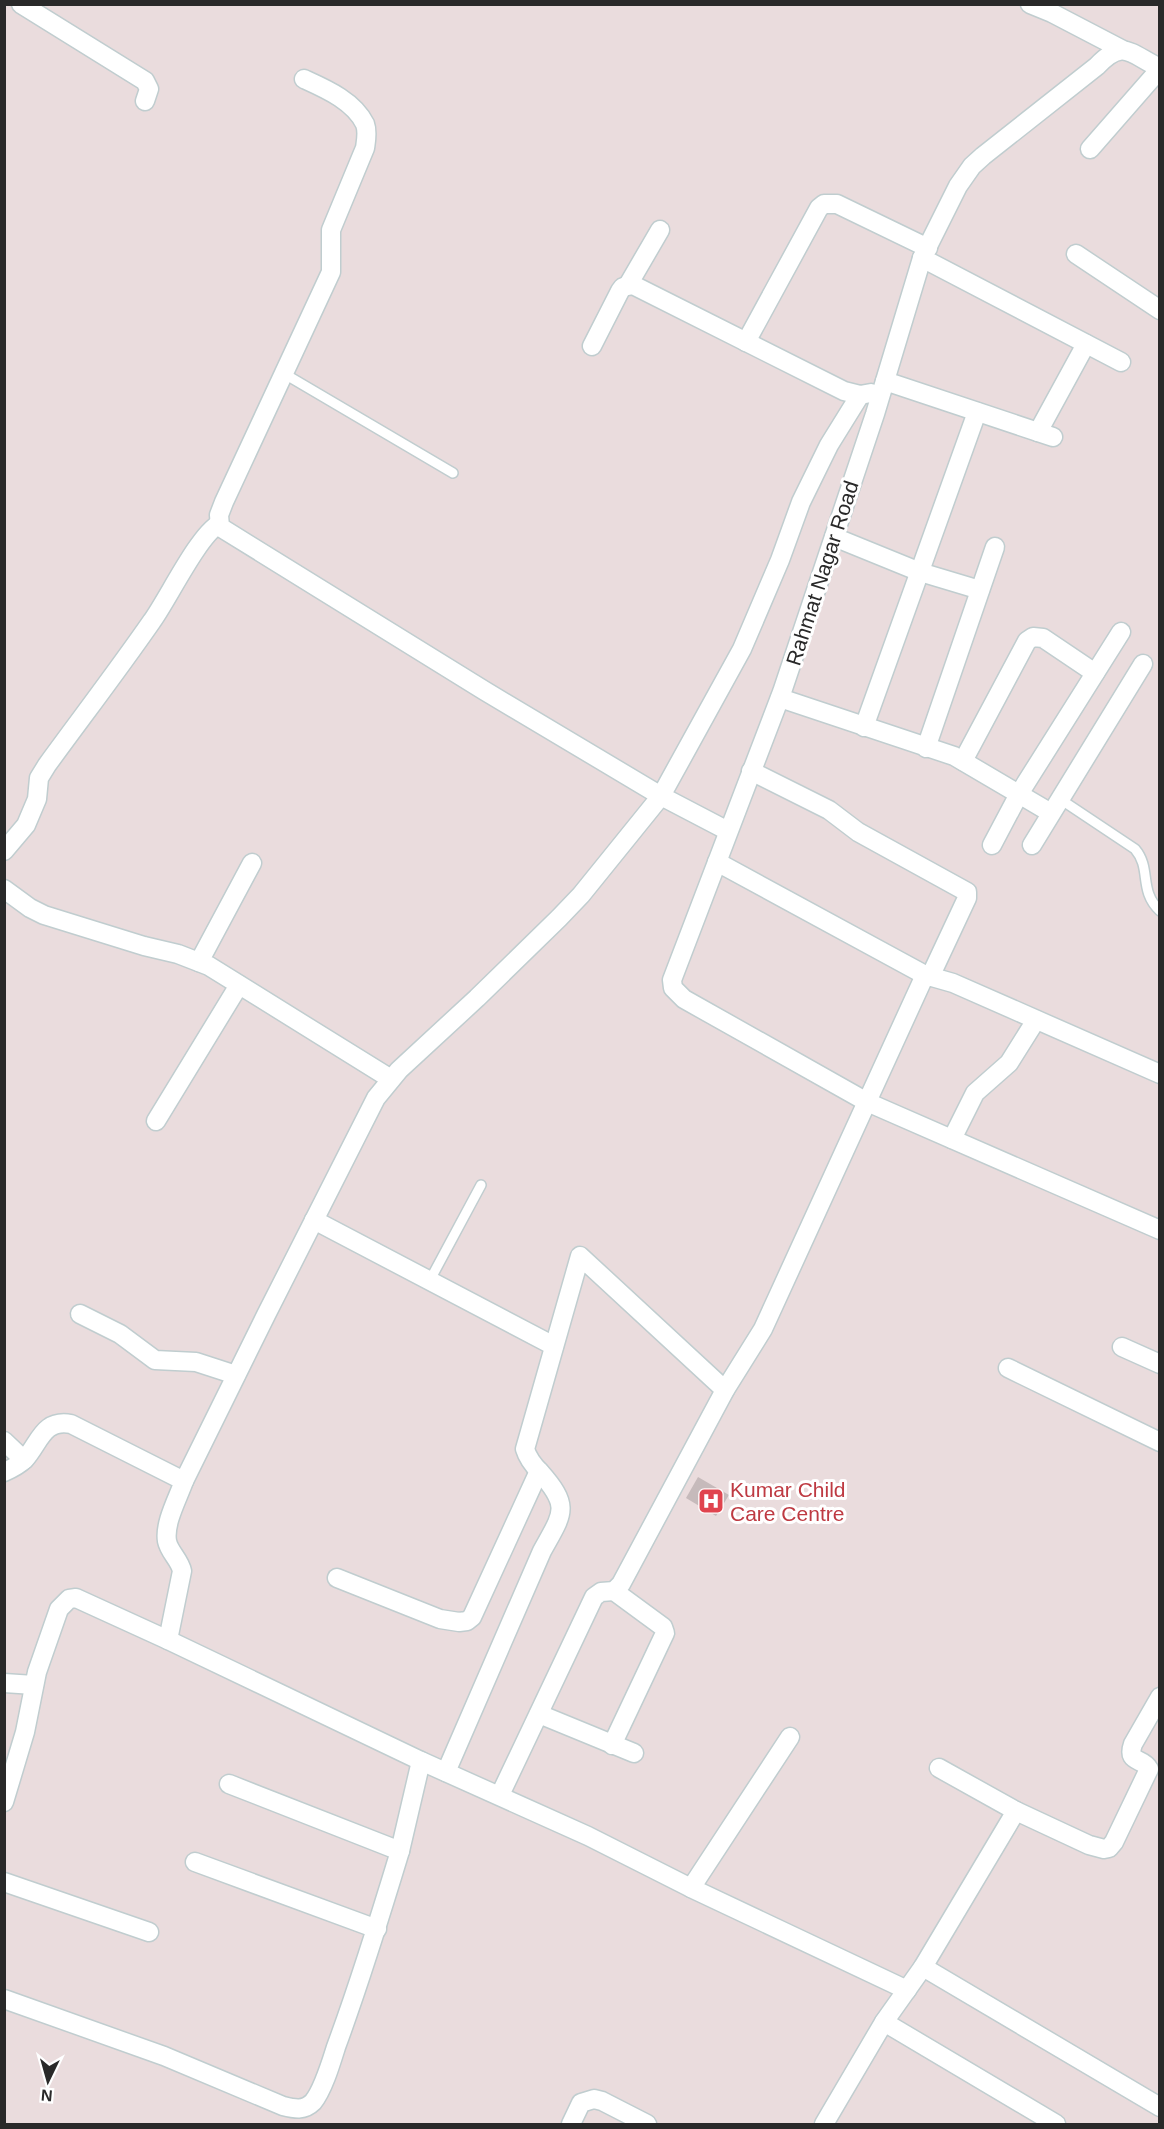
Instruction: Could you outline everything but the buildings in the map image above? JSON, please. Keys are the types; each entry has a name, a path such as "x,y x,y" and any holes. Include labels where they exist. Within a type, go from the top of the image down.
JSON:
{"street":[{"path":"21,4 145,81 149,89 145,100"},
{"path":"1030,4 1062,11 1123,50 1160,68 1090,149"},
{"name":"Rahmat Nagar Road","path":"867,1102 684,999 673,988 672,980 780,698 925,253 958,186 972,166 1108,55 1116,50 1123,50"},
{"path":"304,79 333,93 351,106 365,124 366,140 363,155 331,230 331,272 224,502 219,515 219,524 224,531 661,796 728,831"},
{"path":"746,342 819,208 824,204 837,204 1121,362"},
{"path":"628,285 660,230"},
{"path":"1076,254 1160,310"},
{"path":"592,346 620,291 623,287 633,285 844,390 860,395"},
{"path":"168,1640 182,1571 180,1563 167,1542 170,1522 184,1481 376,1098 391,1079 559,918 601,871 661,796 742,649 780,560 801,502 829,445 860,395 883,386 978,412 1045,435 1086,344"},
{"path":"864,727 978,412"},
{"path":"4,850 26,825 37,799 39,778 47,765 153,620 203,540 213,527 219,524"},
{"path":"834,537 920,572 980,590"},
{"path":"926,748 995,547"},
{"path":"992,845 1019,794 1121,633"},
{"path":"963,761 1027,641 1033,637 1042,638 1095,673"},
{"path":"1032,845 1143,664"},
{"path":"780,698 963,761 1019,794 1056,806"},
{"path":"500,1795 594,1597 601,1592 614,1591 621,1584 725,1390 763,1329 867,1102 967,898 966,892 858,832 829,810 751,771"},
{"path":"717,862 927,976 953,983 1160,1074"},
{"path":"199,962 252,863"},
{"path":"4,889 44,915 144,946 178,954 208,966 391,1079"},
{"path":"156,1121 239,985"},
{"path":"952,1138 975,1093 1009,1063 1036,1020"},
{"path":"867,1102 1160,1230"},
{"path":"314,1220 554,1346"},
{"path":"446,1772 542,1551 559,1519 561,1506 557,1491 527,1456 525,1442 580,1256 725,1390"},
{"path":"80,1314 120,1334 155,1360 196,1362 236,1375"},
{"path":"1122,1347 1160,1364"},
{"path":"1008,1368 1160,1442"},
{"path":"4,1472 24,1460 47,1429 63,1422 184,1481"},
{"path":"4,1441 24,1460"},
{"path":"337,1578 440,1619 467,1621 472,1617 539,1470"},
{"path":"612,1745 664,1633 663,1627 614,1591"},
{"path":"4,1802 25,1732 34,1685 59,1609 69,1599 76,1598 421,1761 588,1836 691,1888 907,1990"},
{"path":"4,1683 34,1685"},
{"path":"939,1768 1016,1812 1089,1845 1109,1848 1149,1769 1130,1753 1160,1696"},
{"path":"539,1714 634,1753"},
{"path":"691,1888 790,1737"},
{"path":"4,1999 164,2056 283,2106 296,2109 305,2108 314,2101 320,2091 364,1971 400,1851 421,1761"},
{"path":"229,1784 400,1851"},
{"path":"824,2124 884,2022 923,1967 1016,1812"},
{"path":"195,1862 377,1929"},
{"path":"4,1882 149,1932"},
{"path":"923,1967 1160,2107"},
{"path":"884,2022 1056,2124"},
{"path":"571,2124 581,2103 594,2099 647,2124"}],"lane":[{"path":"283,373 453,473"},
{"path":"1056,806 1135,849 1141,856 1146,890 1151,902 1160,911"},
{"path":"430,1280 481,1185"}],"place":[{"name":"Kumar Child Care Centre","path":"711,1501"}]}
